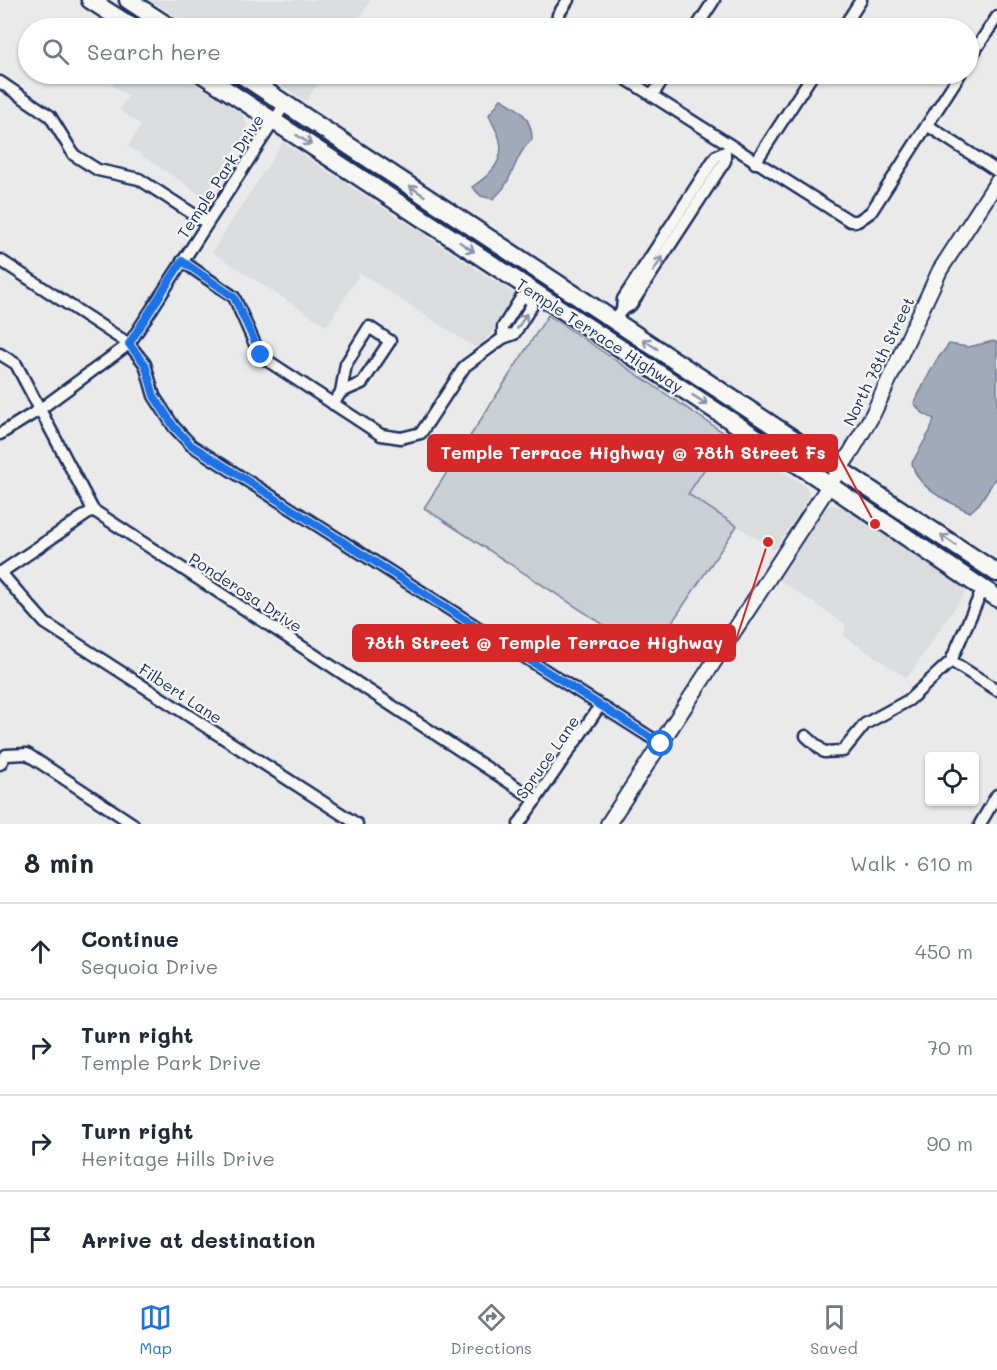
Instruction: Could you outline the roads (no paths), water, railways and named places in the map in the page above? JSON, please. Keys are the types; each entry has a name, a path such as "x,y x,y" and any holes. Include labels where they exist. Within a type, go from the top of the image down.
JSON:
{"main road":[{"path":"90,0 118,18"},
{"path":"128,0 156,18"},
{"name":"Temple Terrace Highway","path":"218,84 530,294 829,485 990,593"},
{"name":"Temple Terrace Highway","path":"255,84 618,315 997,573"},
{"path":"530,294 541,286 598,322 618,315"}],"street":[{"path":"558,18 568,0"},
{"path":"702,18 714,0"},
{"path":"849,18 861,0"},
{"path":"979,45 997,17"},
{"path":"0,82 50,116 74,155 98,170 140,179 207,223"},
{"path":"633,84 727,149 755,163 850,221 858,221 871,212 954,84"},
{"path":"652,96 660,84"},
{"path":"755,163 806,84"},
{"name":"Temple Park Drive","path":"0,434 39,410 129,344 285,104"},
{"path":"927,125 997,171"},
{"path":"618,315 631,304 685,213 725,161 727,149"},
{"name":"North 78th Street","path":"608,824 873,414 940,270 997,182"},
{"path":"0,260 129,344 145,364 154,396 174,427 191,445 599,708 661,744"},
{"path":"182,261 234,297 261,355 387,437 416,436 425,428 465,366 503,338 514,334 532,305 530,294"},
{"path":"333,404 341,392 346,364 369,327 390,341 362,383 341,392"},
{"name":"Ponderosa Drive","path":"0,354 16,364 93,510 536,800"},
{"path":"0,572 93,510"},
{"name":"Filbert Lane","path":"0,572 45,623 357,824"},
{"path":"806,736 824,752 843,751 865,724 909,700 951,661 990,593"},
{"path":"951,661 997,690"},
{"name":"Spruce Lane","path":"519,824 599,708"},
{"path":"0,764 6,755 27,754 133,824"},
{"path":"980,824 997,795"}],"water":[{"path":"501,99 524,115 530,126 532,140 520,155 505,186 493,199 481,196 472,187 489,174 500,156 499,138 489,115"},
{"path":"994,341 997,343 997,476 979,504 970,512 934,493 926,487 915,472 912,463 934,419 921,412 914,403 936,361 949,344 968,347"}],"place":[{"name":"Temple Terrace Highway @ 78th Street Fs","path":"875,524"},
{"name":"78th Street @ Temple Terrace Highway","path":"768,542"}]}
